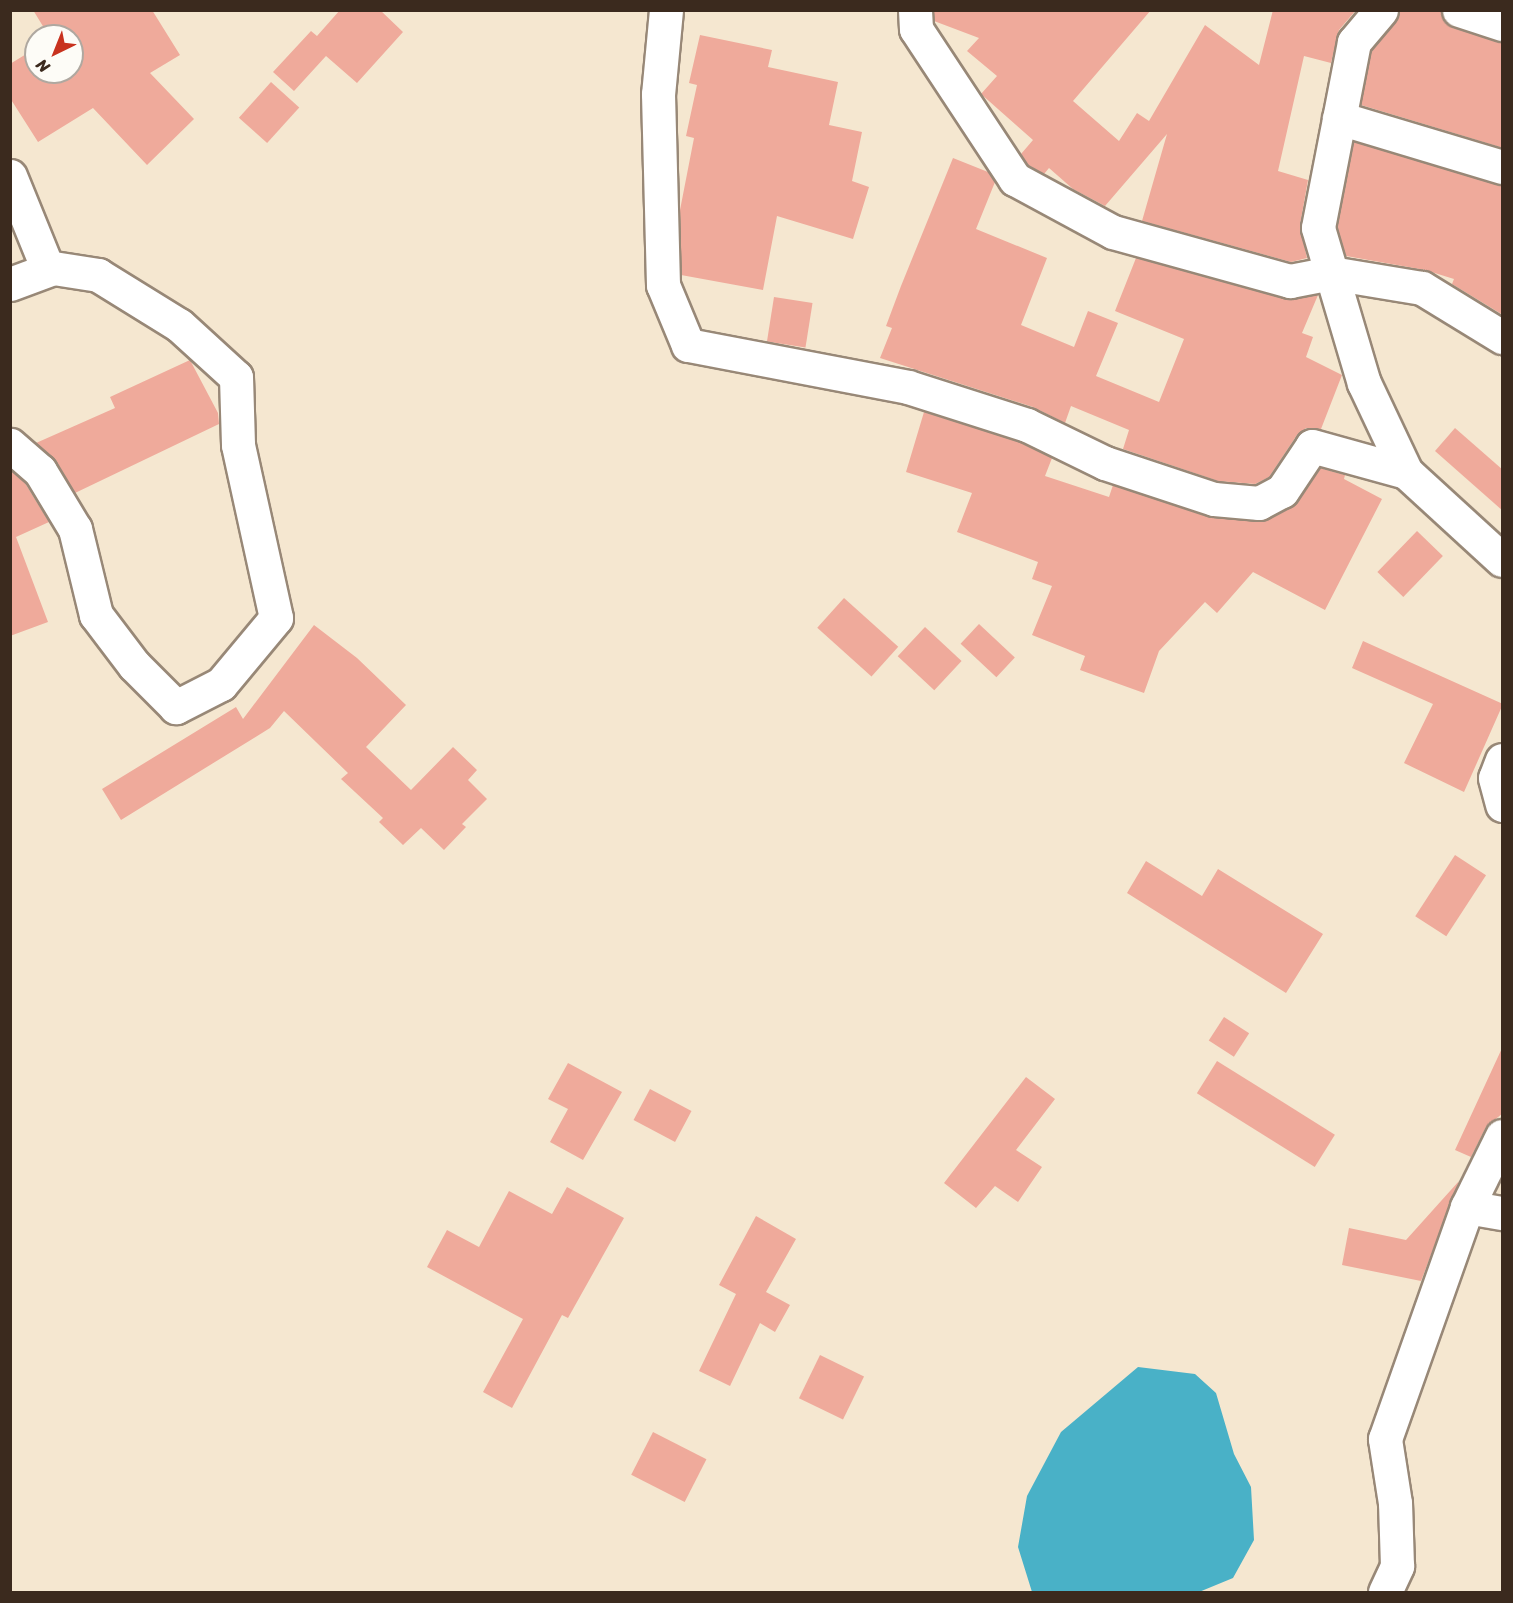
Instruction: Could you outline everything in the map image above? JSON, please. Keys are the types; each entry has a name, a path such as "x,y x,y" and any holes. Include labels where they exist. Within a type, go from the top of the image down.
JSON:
{"street":[{"path":"666,10 657,94 663,285 688,345 908,387 1027,425 1105,463 1214,499 1258,503 1282,491 1312,446 1406,472"},
{"path":"915,10 916,29 1015,179 1113,232 1290,281 1331,273 1422,288 1503,337"},
{"path":"1381,10 1354,42 1318,228 1364,383 1406,472 1503,560"},
{"path":"1459,10 1503,24"},
{"path":"1339,118 1503,167"},
{"path":"10,176 47,267 98,275 179,325 236,377 237,445 276,618 220,684 176,707 134,665 96,615 75,529 40,471 10,445"},
{"path":"10,284 53,268"},
{"path":"1503,760 1495,778 1503,805"},
{"path":"1398,1584 1395,1503 1385,1439 1467,1207 1503,1136"},
{"path":"1467,1207 1503,1213"}],"water":[{"path":"1138,1367 1195,1374 1216,1393 1234,1454 1251,1487 1254,1540 1233,1578 1199,1592 1032,1592 1018,1547 1027,1496 1061,1432"}],"building":[{"path":"33,10 152,10 180,55 150,73 194,119 147,165 93,108 38,142 10,98 10,64 24,55 24,84 84,84 84,24 42,24"},
{"path":"340,10 380,10 403,32 357,83 326,56 294,91 273,72 311,31 317,36"},
{"path":"934,10 1151,10 1073,101 1119,141 1137,113 1149,121 1205,25 1259,65 1273,10 1356,10 1339,30 1331,63 1304,56 1278,171 1308,180 1300,225 1307,258 1291,262 1142,221 1167,134 1105,206 1073,189 1049,168 1044,174 1028,165 1021,154 1033,140 981,94 997,76 967,51 979,38 934,21"},
{"path":"1399,10 1441,10 1445,22 1453,28 1503,42 1503,148 1361,105 1371,50 1395,22"},
{"path":"700,35 772,50 768,67 838,82 829,125 862,132 852,181 869,187 853,239 777,216 763,290 681,275 680,210 694,138 686,136 697,85 689,83"},
{"path":"271,82 299,107 267,143 239,118"},
{"path":"1354,142 1503,185 1503,315 1452,284 1454,279 1425,270 1346,256 1337,227"},
{"path":"953,158 988,172 995,182 976,229 1047,258 1021,325 1074,347 1088,311 1118,323 1096,376 1159,402 1184,339 1115,311 1136,258 1285,299 1318,295 1302,333 1313,337 1306,357 1342,375 1321,429 1306,428 1297,435 1269,477 1255,484 1218,481 1123,449 1129,430 1071,406 1065,423 1033,407 880,358 892,328 886,326"},
{"path":"774,297 813,303 805,348 767,341"},
{"path":"190,360 218,413 219,424 75,493 56,461 36,443 115,408 110,397"},
{"path":"924,412 1020,442 1052,458 1045,476 1109,497 1113,485 1212,518 1268,520 1297,502 1320,468 1345,475 1344,479 1382,499 1325,610 1253,572 1217,613 1205,602 1159,651 1144,693 1080,670 1085,656 1032,635 1052,586 1032,579 1038,562 957,532 972,493 906,472"},
{"path":"1455,428 1503,470 1503,511 1435,451"},
{"path":"10,470 25,483 49,522 16,537 48,622 10,636"},
{"path":"1417,531 1443,556 1403,597 1377,572"},
{"path":"844,598 898,647 871,677 817,628"},
{"path":"979,624 1015,657 996,677 961,644"},
{"path":"314,625 357,658 406,705 366,747 411,790 453,747 477,770 468,780 487,799 462,824 466,827 444,850 421,828 403,845 379,822 383,818 341,779 348,773 284,711 270,728 121,820 102,789 236,707 243,719"},
{"path":"925,627 962,661 934,690 898,656"},
{"path":"1363,641 1503,704 1464,792 1404,763 1433,704 1352,668"},
{"path":"1455,855 1486,875 1446,936 1415,916"},
{"path":"1146,861 1202,896 1218,869 1323,934 1286,993 1127,893"},
{"path":"1224,1017 1249,1033 1234,1057 1209,1040"},
{"path":"1503,1046 1503,1113 1486,1127 1471,1157 1455,1150"},
{"path":"1217,1061 1335,1135 1315,1167 1197,1093"},
{"path":"568,1063 622,1092 583,1160 550,1142 568,1109 548,1099"},
{"path":"1026,1077 1055,1099 1016,1150 1042,1167 1018,1202 995,1186 976,1208 944,1183"},
{"path":"650,1089 691,1111 675,1142 634,1120"},
{"path":"1459,1181 1421,1281 1342,1265 1349,1228 1406,1240"},
{"path":"567,1187 624,1218 568,1318 562,1315 512,1408 483,1392 523,1319 427,1267 447,1230 479,1247 509,1191 552,1214"},
{"path":"756,1216 796,1239 766,1292 790,1305 775,1332 760,1323 730,1386 699,1371 736,1294 719,1285"},
{"path":"820,1355 864,1376 843,1420 799,1398"},
{"path":"653,1432 706,1459 685,1502 631,1475"}]}
